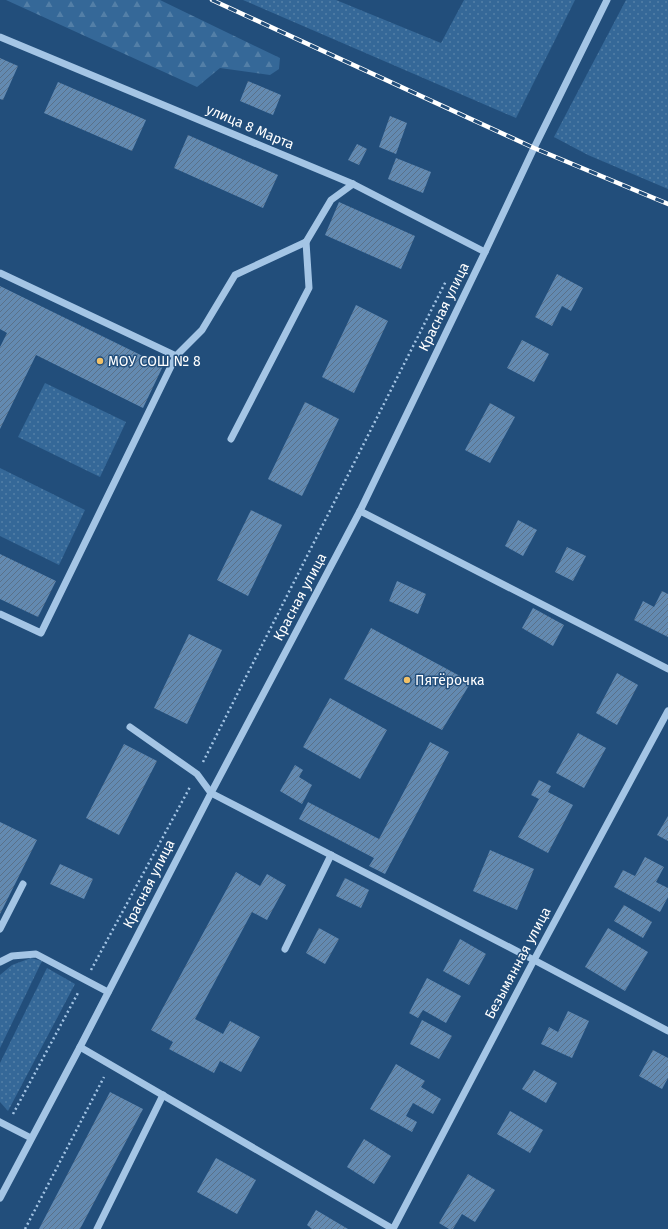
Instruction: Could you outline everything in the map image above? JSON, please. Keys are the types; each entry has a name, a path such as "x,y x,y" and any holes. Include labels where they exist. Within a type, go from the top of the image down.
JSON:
{"street":[{"name":"Красная улица","path":"0,1198 360,511 534,148 607,0"},
{"name":"улица 8 Марта","path":"0,37 353,184 485,252"},
{"path":"0,614 41,633 176,356 202,330 235,275 306,242 331,200 353,184"},
{"path":"230,439 309,288 306,242"},
{"path":"0,272 176,356"},
{"path":"360,511 668,669"},
{"name":"Безымянная улица","path":"393,1229 534,960 668,710"},
{"path":"130,727 197,774 211,793 668,1031"},
{"path":"285,949 332,855"},
{"path":"0,929 23,884"},
{"path":"0,962 12,956 36,954 108,992"},
{"path":"80,1047 393,1229"},
{"path":"97,1229 163,1095"},
{"path":"3,1124 31,1138"}],"path":[{"path":"3,1124 86,980 197,774 446,281"},
{"path":"25,1229 110,1064"}],"green space":[{"path":"6,0 160,0 280,58 279,69 270,75 220,68 197,87"},
{"path":"243,0 336,0 441,43 464,0 575,0 516,118"},
{"path":"626,0 668,0 668,189 588,155 554,137"},
{"path":"45,383 126,422 100,477 18,437"},
{"path":"0,468 85,510 59,565 0,536"},
{"path":"31,958 42,961 0,1048 0,975 12,965"},
{"path":"47,968 75,984 8,1111 0,1102 0,1063"}],"building":[{"path":"0,58 18,66 3,100 0,99"},
{"path":"248,81 281,95 273,115 240,101"},
{"path":"58,82 146,120 132,151 44,113"},
{"path":"390,116 407,123 396,154 379,147"},
{"path":"188,135 278,175 263,208 174,168"},
{"path":"357,144 367,149 359,165 348,160"},
{"path":"396,158 431,172 423,193 388,179"},
{"path":"339,202 415,236 401,269 325,235"},
{"path":"557,274 583,288 571,311 562,306 552,326 535,317"},
{"name":"МОУ СОШ № 8","path":"0,286 163,366 143,408 36,355 0,429 0,347 7,333 0,329"},
{"path":"356,305 388,321 354,393 322,377"},
{"path":"522,340 549,354 534,382 507,368"},
{"path":"305,402 339,419 302,496 268,479"},
{"path":"490,403 515,417 490,463 465,450"},
{"path":"251,510 282,525 248,596 217,580"},
{"path":"518,520 537,530 523,556 505,546"},
{"path":"567,547 586,556 573,581 555,572"},
{"path":"0,554 56,581 38,617 0,599"},
{"path":"397,581 426,594 418,614 389,601"},
{"path":"662,591 668,594 668,637 634,620 643,601 654,607"},
{"path":"533,608 564,625 553,646 522,628"},
{"name":"Пятёрочка","path":"371,628 471,682 442,730 344,679"},
{"path":"189,634 222,650 187,724 154,708"},
{"path":"617,673 638,685 617,725 596,713"},
{"path":"330,698 387,730 360,779 303,747"},
{"path":"578,733 606,748 584,788 556,773"},
{"path":"430,742 449,752 385,874 369,866 374,858 299,819 308,802 379,839"},
{"path":"124,744 157,761 119,835 86,818"},
{"path":"295,765 303,770 299,777 312,785 302,804 280,791"},
{"path":"539,780 551,786 548,792 573,805 548,853 518,837 539,799 531,795"},
{"path":"668,816 668,841 657,835"},
{"path":"0,822 37,840 0,914"},
{"path":"490,850 534,869 517,910 473,891"},
{"path":"645,857 664,867 656,882 668,888 668,897 660,912 614,887 623,870 635,876"},
{"path":"60,864 93,879 84,899 50,884"},
{"path":"236,872 260,886 267,874 286,885 267,920 252,912 195,1019 223,1034 230,1021 260,1037 241,1072 220,1061 214,1073 169,1049 173,1042 151,1030"},
{"path":"345,878 369,890 361,908 336,896"},
{"path":"624,905 652,922 643,938 614,921"},
{"path":"319,928 339,939 325,964 306,953"},
{"path":"608,928 648,952 625,991 585,967"},
{"path":"460,939 486,954 469,985 443,971"},
{"path":"427,978 461,996 446,1023 423,1010 418,1018 409,1013"},
{"path":"568,1011 589,1021 572,1058 541,1044 549,1027 558,1032"},
{"path":"422,1020 452,1036 439,1059 410,1044"},
{"path":"653,1050 668,1058 668,1078 662,1089 639,1076"},
{"path":"396,1064 425,1081 421,1087 441,1099 433,1114 413,1103 406,1116 417,1122 412,1132 370,1109"},
{"path":"534,1070 557,1083 546,1103 522,1089"},
{"path":"110,1092 143,1109 80,1229 39,1229"},
{"path":"510,1111 543,1130 530,1153 497,1134"},
{"path":"364,1139 391,1156 374,1184 347,1167"},
{"path":"216,1158 256,1180 237,1214 197,1192"},
{"path":"468,1174 495,1190 475,1222 462,1214 453,1229 449,1229 439,1223"},
{"path":"316,1210 348,1229 312,1229 307,1225"}],"railway":[{"path":"212,0 534,148 668,204"}],"place":[{"name":"МОУ СОШ № 8","path":"100,361"},
{"name":"Пятёрочка","path":"407,680"}]}
